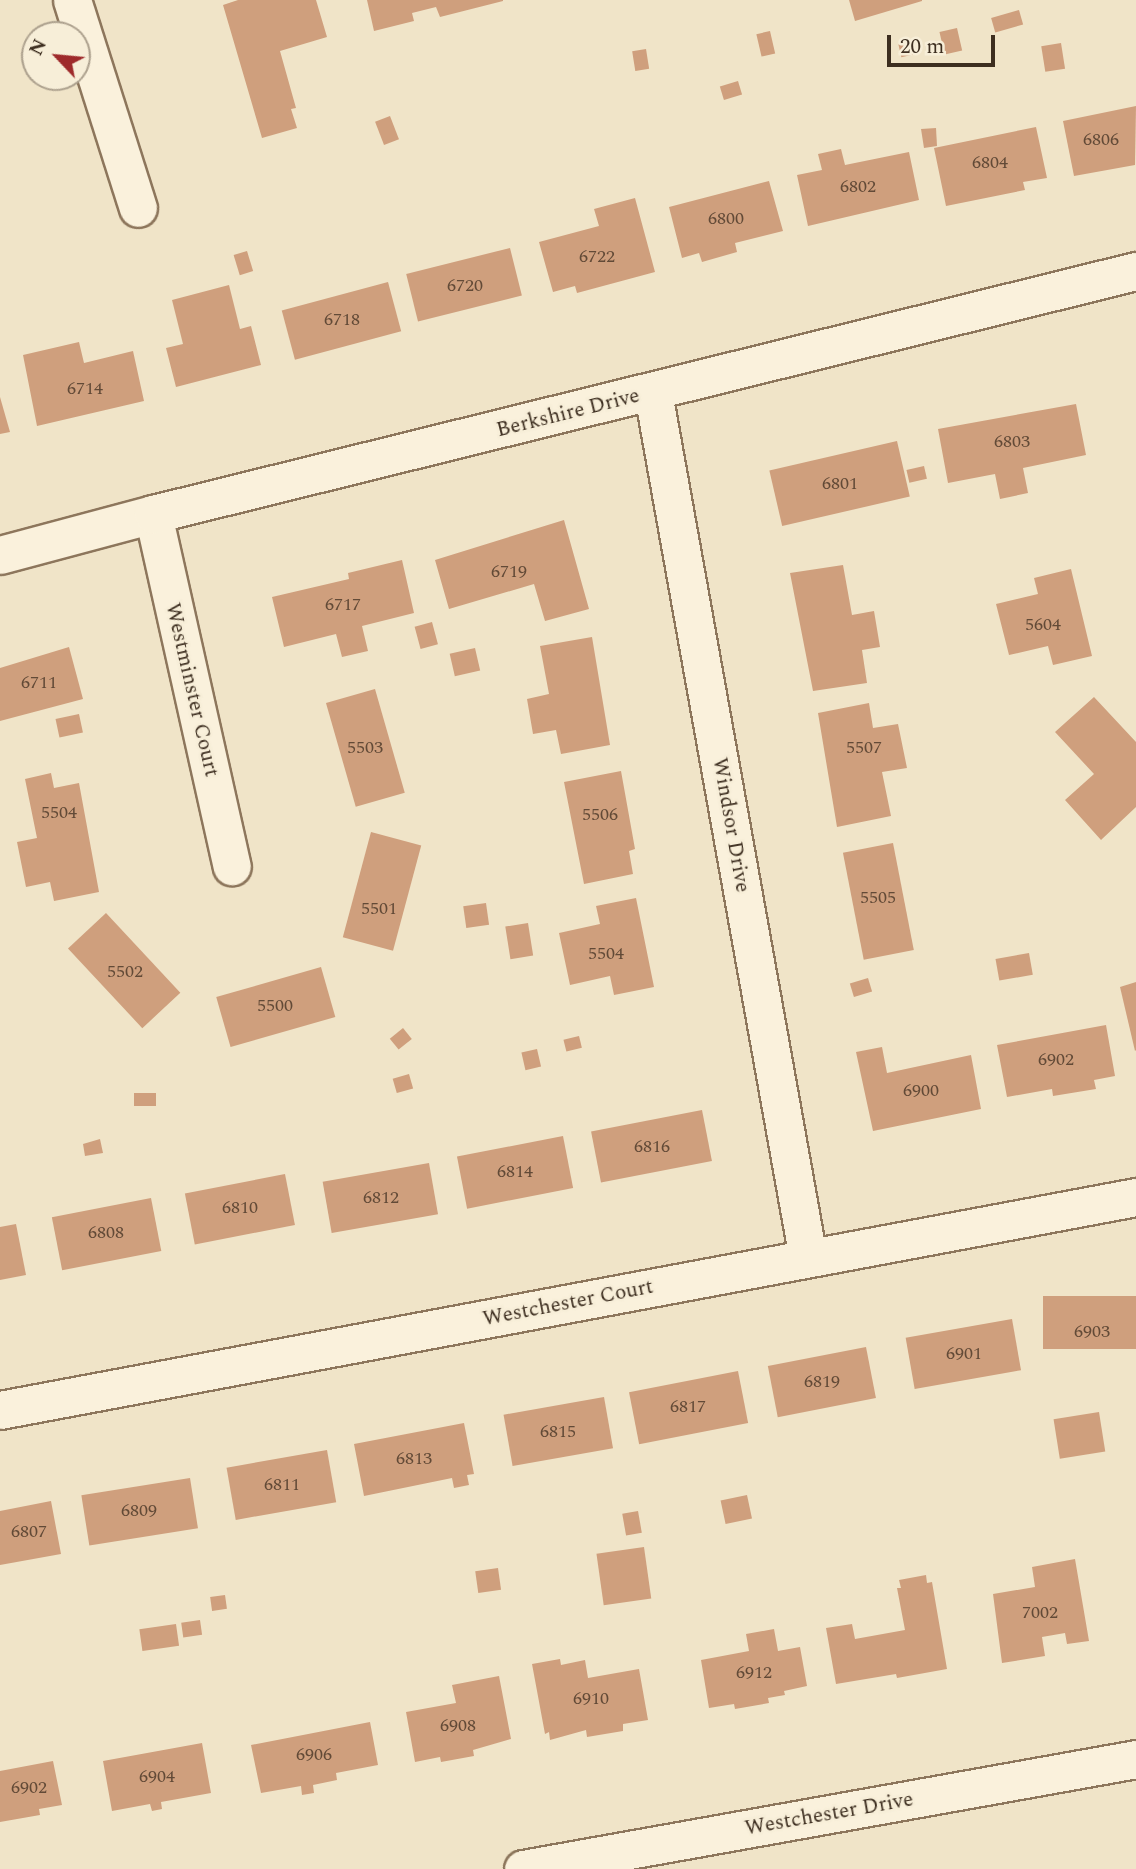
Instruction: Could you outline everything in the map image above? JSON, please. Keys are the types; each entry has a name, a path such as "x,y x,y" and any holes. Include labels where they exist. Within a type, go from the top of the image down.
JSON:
{"street":[{"path":"72,0 138,208"},
{"name":"Berkshire Drive","path":"0,555 153,514 653,393 1136,271"},
{"name":"Windsor Drive","path":"653,393 808,1258"},
{"name":"Westminster Court","path":"153,514 232,866"},
{"name":"Westchester Court","path":"0,1410 1136,1197"},
{"name":"Westchester Drive","path":"523,1869 1136,1759"}],"building":[{"path":"238,0 316,0 327,37 280,51 296,108 291,109 297,128 262,138 223,5"},
{"path":"367,0 503,1 440,17 436,7 412,13 414,21 374,31"},
{"path":"849,0 922,0 922,1 855,21"},
{"path":"1019,10 1023,24 995,32 991,18"},
{"path":"957,28 962,50 945,54 939,32"},
{"path":"770,31 775,53 762,57 756,34"},
{"path":"914,41 917,54 901,57 898,45"},
{"path":"1061,43 1065,69 1045,72 1041,46"},
{"path":"646,49 649,69 635,71 632,51"},
{"path":"738,81 742,94 724,100 720,87"},
{"path":"1136,106 1135,165 1074,176 1063,121"},
{"path":"390,116 399,139 384,145 375,122"},
{"path":"1036,127 1047,178 1023,182 1025,190 946,206 934,148"},
{"path":"936,128 937,146 924,148 921,129"},
{"path":"841,149 845,165 909,152 919,200 808,226 797,175 822,170 818,154"},
{"path":"769,181 783,231 735,243 737,252 702,262 699,253 682,258 669,207"},
{"path":"635,198 655,272 577,293 575,286 553,292 539,242 599,226 594,209"},
{"path":"510,248 522,296 418,321 406,274"},
{"path":"247,251 253,271 240,275 234,255"},
{"path":"388,282 401,331 295,360 282,310"},
{"path":"229,285 240,329 251,326 261,365 176,387 166,348 183,344 172,300"},
{"path":"79,342 84,363 133,351 144,401 37,426 23,355"},
{"path":"0,397 10,432 0,434"},
{"path":"1076,404 1086,455 1023,468 1028,493 1000,499 995,474 948,483 938,429"},
{"path":"897,441 910,497 782,526 769,470"},
{"path":"924,466 927,479 909,483 906,470"},
{"path":"564,520 589,609 545,621 534,584 449,609 435,560"},
{"path":"402,560 414,613 362,626 368,651 342,657 336,634 284,647 272,597 349,579 348,573"},
{"path":"843,565 852,615 874,611 880,647 862,650 867,683 813,691 790,573"},
{"path":"1071,569 1092,656 1053,665 1048,646 1009,655 996,604 1038,594 1034,578"},
{"path":"432,622 438,644 421,649 415,627"},
{"path":"592,637 610,745 561,754 556,730 533,734 527,699 549,694 540,646"},
{"path":"69,647 83,699 0,721 0,668"},
{"path":"475,648 480,670 455,676 450,654"},
{"path":"375,689 405,793 356,807 326,703"},
{"path":"1094,697 1136,742 1136,807 1101,840 1065,800 1094,774 1055,732"},
{"path":"869,703 873,728 898,724 907,768 882,772 891,816 837,827 818,713"},
{"path":"79,714 83,733 59,738 56,719"},
{"path":"621,771 635,849 629,851 633,874 584,884 564,782"},
{"path":"51,773 54,788 79,783 99,892 54,901 50,882 26,887 17,842 37,838 25,779"},
{"path":"371,832 421,845 393,951 343,937"},
{"path":"893,843 914,950 864,960 843,853"},
{"path":"636,898 654,987 614,995 610,976 570,985 559,933 600,924 596,906"},
{"path":"486,903 489,925 466,928 463,906"},
{"path":"106,913 180,993 142,1028 68,948"},
{"path":"528,923 533,956 510,959 505,927"},
{"path":"1029,953 1033,975 999,981 996,959"},
{"path":"321,967 335,1017 231,1047 216,997"},
{"path":"868,978 872,991 854,997 850,984"},
{"path":"1136,982 1136,1050 1135,1051 1120,987"},
{"path":"1106,1025 1115,1076 1094,1080 1096,1089 1053,1096 1052,1089 1007,1097 997,1045"},
{"path":"403,1028 412,1039 399,1050 390,1039"},
{"path":"579,1036 582,1048 566,1052 563,1040"},
{"path":"882,1047 887,1073 971,1055 981,1109 873,1131 856,1052"},
{"path":"537,1049 541,1067 525,1070 521,1053"},
{"path":"409,1074 413,1088 397,1093 393,1079"},
{"path":"134,1093 156,1093 156,1106 134,1106"},
{"path":"702,1110 712,1161 601,1183 591,1132"},
{"path":"563,1136 573,1188 467,1209 457,1157"},
{"path":"100,1139 103,1153 85,1156 83,1144"},
{"path":"429,1163 438,1214 332,1233 323,1182"},
{"path":"285,1174 295,1225 195,1245 185,1193"},
{"path":"151,1198 161,1251 62,1270 52,1217"},
{"path":"16,1224 26,1275 0,1280 0,1227"},
{"path":"1043,1296 1136,1296 1136,1349 1043,1349"},
{"path":"1012,1319 1021,1370 915,1389 906,1338"},
{"path":"866,1347 876,1398 778,1417 768,1366"},
{"path":"738,1371 748,1423 639,1444 629,1392"},
{"path":"604,1397 613,1448 513,1466 504,1415"},
{"path":"1099,1412 1105,1452 1060,1459 1054,1419"},
{"path":"464,1423 474,1474 467,1475 469,1485 454,1488 452,1478 364,1496 354,1444"},
{"path":"327,1450 336,1502 236,1520 227,1468"},
{"path":"190,1478 198,1528 89,1546 81,1495"},
{"path":"747,1495 752,1518 726,1524 721,1501"},
{"path":"51,1501 61,1554 0,1565 0,1511"},
{"path":"638,1511 642,1533 626,1535 622,1514"},
{"path":"644,1547 651,1598 604,1605 596,1554"},
{"path":"1075,1559 1089,1641 1067,1644 1065,1633 1042,1637 1045,1656 1002,1663 993,1594 1035,1587 1032,1567"},
{"path":"498,1568 501,1590 478,1593 475,1571"},
{"path":"926,1575 927,1583 932,1582 947,1669 897,1678 896,1674 836,1684 826,1628 852,1624 855,1639 905,1630 897,1588 901,1588 899,1580"},
{"path":"225,1595 227,1609 212,1611 210,1597"},
{"path":"200,1620 202,1635 183,1637 181,1623"},
{"path":"176,1624 179,1646 142,1651 139,1629"},
{"path":"774,1629 778,1651 800,1647 807,1686 784,1691 785,1695 768,1698 769,1703 735,1709 734,1704 709,1708 701,1660 749,1651 746,1634"},
{"path":"560,1659 561,1665 585,1660 588,1678 639,1669 648,1720 623,1724 623,1731 587,1737 586,1730 550,1740 549,1732 545,1734 532,1664"},
{"path":"499,1676 511,1739 473,1750 474,1756 441,1762 440,1757 415,1762 406,1712 456,1703 452,1685"},
{"path":"370,1722 378,1765 336,1773 337,1780 313,1785 314,1793 302,1795 301,1786 261,1793 251,1745"},
{"path":"202,1743 211,1793 161,1802 162,1809 152,1811 150,1804 112,1811 103,1761"},
{"path":"53,1761 62,1805 39,1809 40,1815 0,1822 0,1771"}]}
